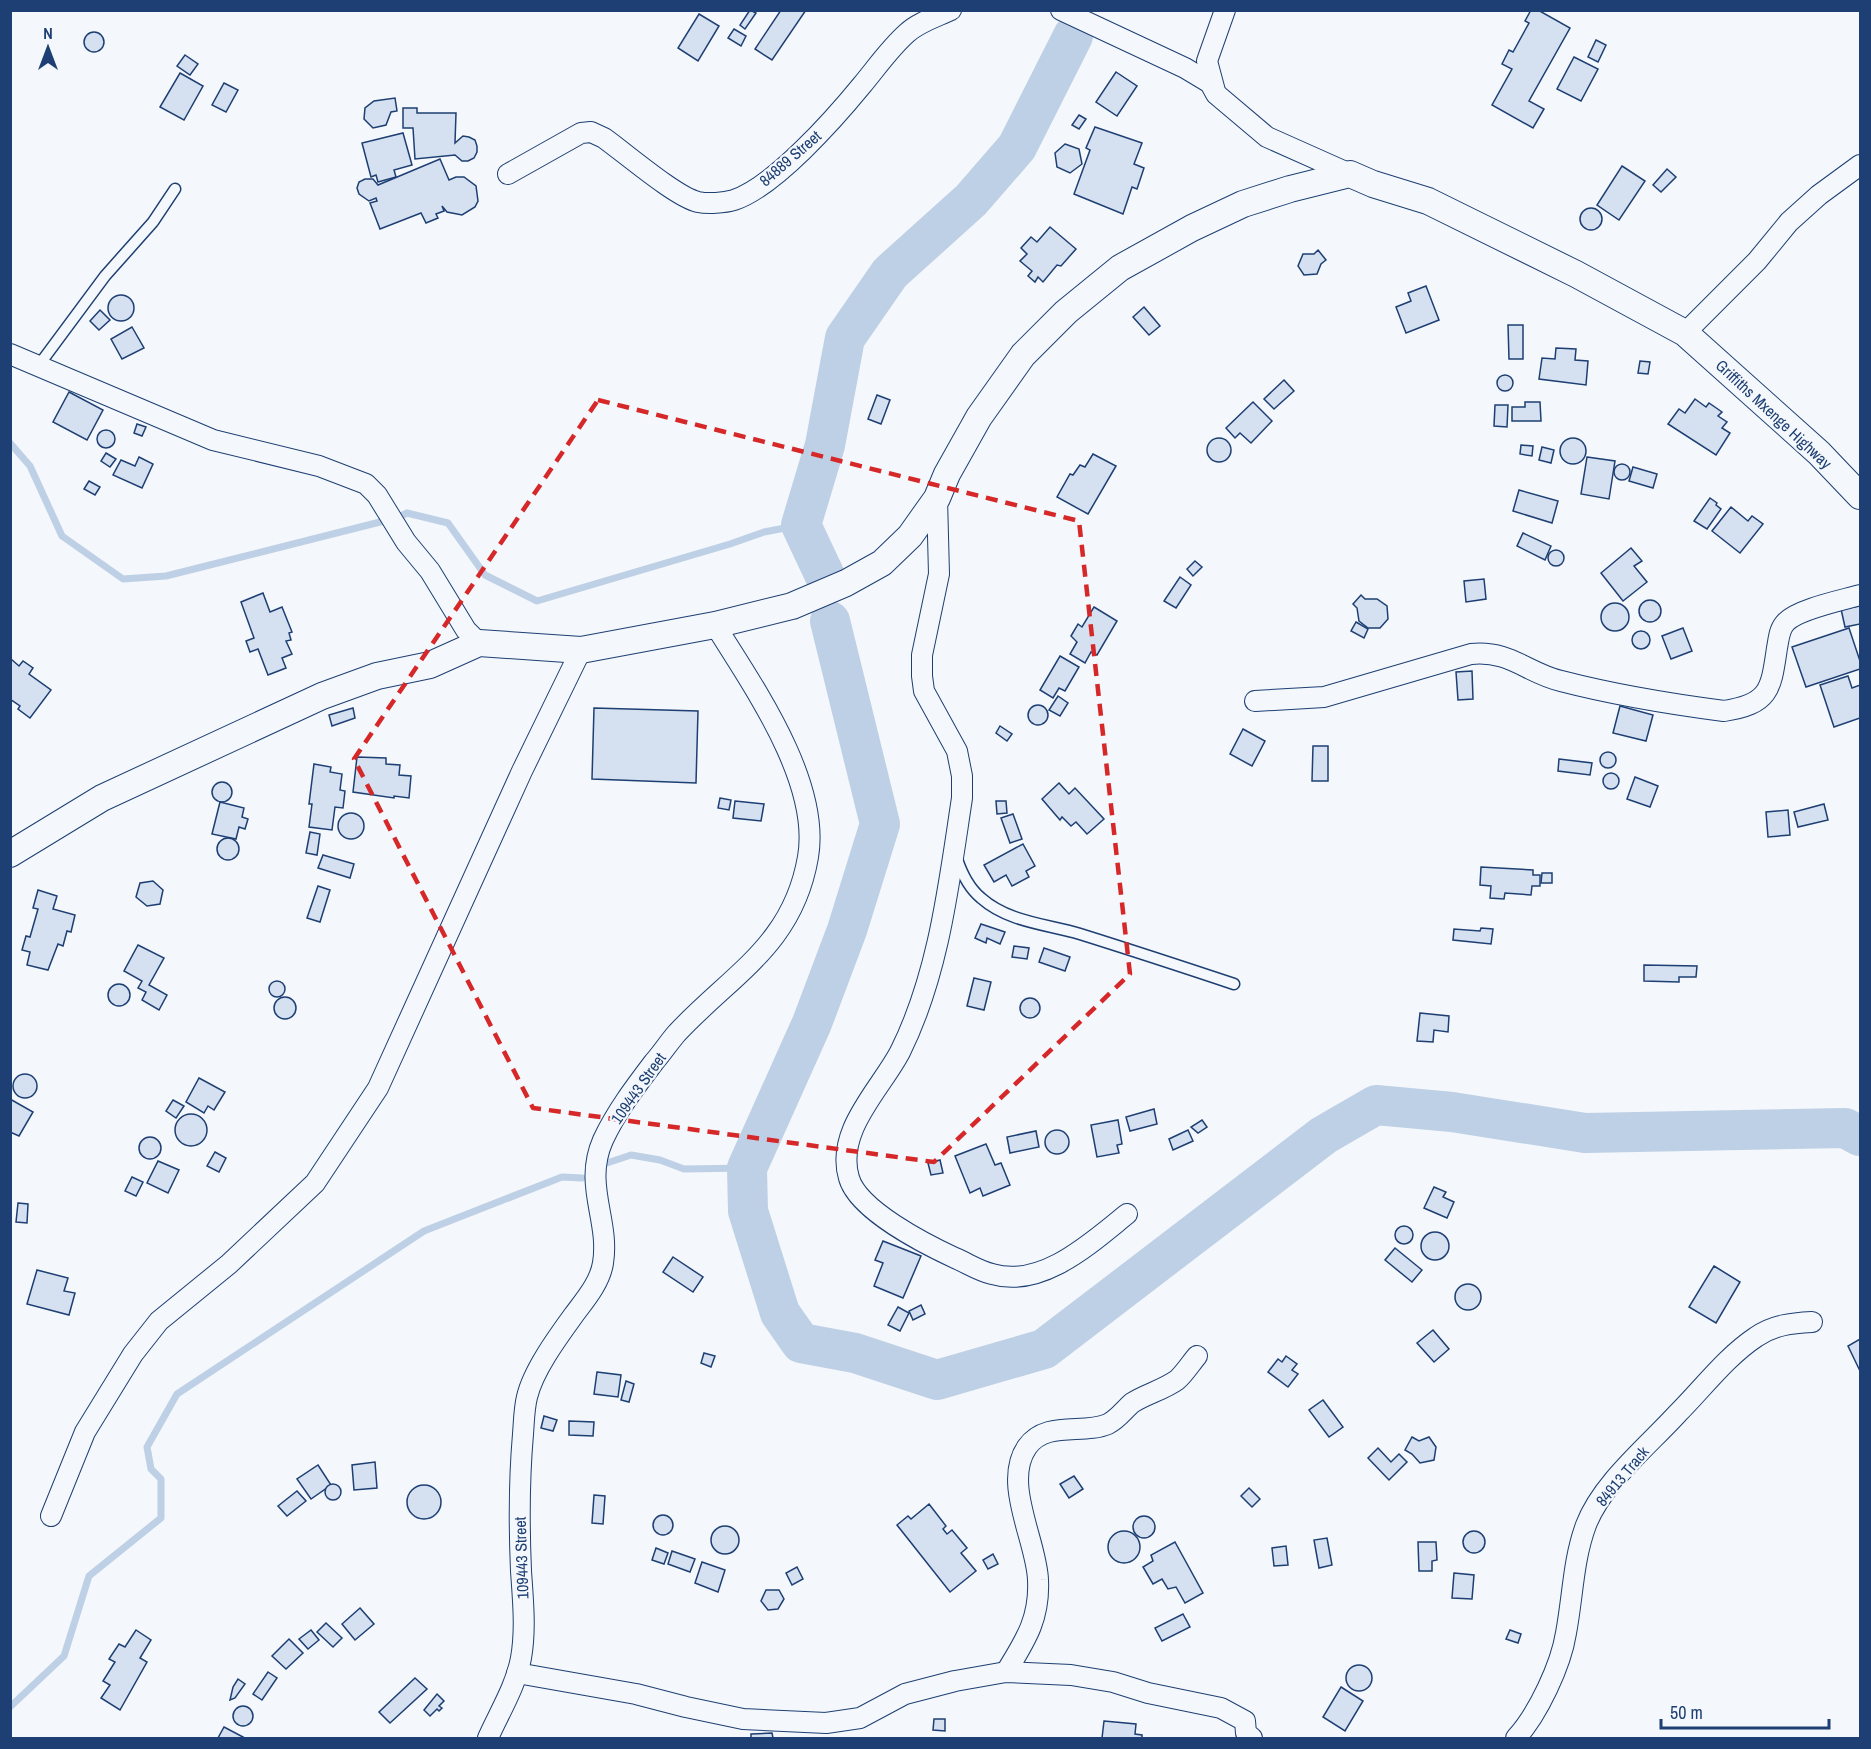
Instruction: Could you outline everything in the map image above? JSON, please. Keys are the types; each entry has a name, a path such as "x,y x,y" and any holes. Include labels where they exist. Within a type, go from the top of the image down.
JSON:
{"street":[{"name":"84889 Street","path":"508,174 544,155 568,138 591,132 604,138 682,195 698,202 714,203 734,200 749,193 774,175 822,130 891,48 909,31 951,10"},
{"path":"1061,10 1185,68 1210,83 1216,94 1268,137 1350,174"},
{"path":"1216,94 1207,61 1225,10"},
{"path":"1685,333 1757,261 1789,222 1819,195 1860,165"},
{"path":"10,854 102,798 322,696 377,676 430,665 479,643 581,650 715,625 792,606 846,583 882,563 910,536 937,498 947,474 979,417 1023,355 1066,312 1120,268 1192,228 1243,204 1350,174"},
{"name":"Griffiths Mxenge Highway","path":"1350,174 1373,184 1428,201 1576,274 1685,333 1819,453 1860,496"},
{"path":"10,354 213,440 319,466 366,483 406,542 430,571 466,630 479,643"},
{"path":"937,498 939,574 922,655 922,676 924,691 957,751 962,776 962,798 940,930 930,972 916,1014 900,1051 874,1089 850,1135 845,1161 849,1180 870,1208 893,1224 951,1256 993,1275 1017,1276 1041,1272 1057,1266 1083,1250 1127,1214"},
{"path":"1255,701 1324,697 1471,654 1485,652 1518,662 1558,681 1610,693 1724,711 1741,709 1755,703 1770,686 1780,629 1787,620 1797,614 1860,595"},
{"name":"109443 Street","path":"488,1738 517,1673 523,1639 519,1521 520,1466 527,1397 537,1372 563,1329 591,1291 603,1265 604,1245 595,1176 596,1161 603,1140 627,1098 676,1034 739,976 780,931 790,914 808,855 807,818 797,774 762,701 715,625"},
{"path":"51,1516 85,1432 133,1354 159,1321 229,1264 315,1183 378,1088 522,771 581,650"},
{"name":"84913 Track","path":"1516,1738 1534,1712 1560,1657 1566,1633 1576,1562 1587,1524 1599,1502 1621,1473 1724,1365 1756,1337 1775,1327 1791,1323 1812,1322"},
{"path":"1006,1672 1025,1642 1034,1621 1038,1599 1038,1578 1024,1523 1020,1491 1021,1459 1028,1446 1036,1437 1047,1433 1062,1429 1106,1425 1116,1419 1131,1404 1178,1379 1197,1356"},
{"path":"517,1673 636,1694 744,1719 826,1723 860,1718 905,1694 955,1681 1006,1672 1071,1675 1113,1682 1148,1693 1221,1708 1245,1721 1246,1733 1252,1738"}],"lane":[{"path":"39,365 105,276 153,222 175,189"},
{"path":"954,851 961,871 972,889 982,899 1012,917 1057,927 1234,984"}],"highlighted area":[{"path":"598,400 1079,521 1130,974 934,1162 533,1108 354,759"}],"building":[{"path":"750,10 756,13 745,29 740,25"},
{"path":"781,10 806,10 772,60 755,49"},
{"path":"1531,10 1538,10 1570,28 1529,101 1544,109 1533,128 1492,105 1512,69 1502,64 1509,50 1513,52 1529,23 1525,21"},
{"path":"699,14 719,26 698,61 678,48"},
{"path":"734,29 746,36 741,46 728,38"},
{"path":"90,32 98,32 104,38 104,46 98,52 90,52 84,46 84,38"},
{"path":"1596,40 1606,45 1598,62 1588,57"},
{"path":"185,55 198,64 190,75 177,66"},
{"path":"1574,57 1598,69 1581,101 1557,89"},
{"path":"1116,72 1137,86 1117,116 1096,102"},
{"path":"180,73 203,86 184,120 160,107"},
{"path":"224,83 238,90 226,112 212,105"},
{"path":"395,98 397,111 391,112 386,125 373,128 364,119 365,108 374,101"},
{"path":"403,108 417,108 417,113 456,113 455,143 463,136 475,140 477,152 474,158 462,161 455,155 415,159 413,128 403,128"},
{"path":"1079,115 1086,119 1079,129 1072,125"},
{"path":"1095,127 1142,143 1134,164 1144,168 1137,189 1132,187 1123,214 1074,194 1090,150 1086,148"},
{"path":"403,133 412,165 394,170 396,177 378,182 376,175 371,177 362,143"},
{"path":"1065,144 1079,149 1082,164 1070,173 1057,167 1055,153"},
{"path":"440,159 449,180 464,177 476,186 478,201 475,207 462,215 447,212 442,206 444,211 436,214 438,218 426,223 421,213 380,229 370,203 377,201 376,198 369,201 359,194 357,188 359,182 373,179 378,185"},
{"path":"1622,166 1645,181 1619,220 1597,205"},
{"path":"1667,169 1676,177 1661,192 1653,185"},
{"path":"1591,208 1599,211 1602,219 1599,227 1591,230 1583,227 1580,219 1583,211"},
{"path":"1050,227 1076,249 1061,266 1057,265 1043,282 1038,277 1035,282 1028,276 1032,271 1020,261 1027,254 1021,248 1031,237 1037,242"},
{"path":"1318,250 1326,260 1321,264 1317,274 1304,275 1298,266 1303,254 1314,254"},
{"path":"1426,286 1439,320 1406,333 1396,307 1411,301 1408,293"},
{"path":"121,295 130,299 134,308 130,317 121,321 112,317 108,308 112,299"},
{"path":"1144,307 1160,326 1149,335 1133,317"},
{"path":"100,310 110,320 99,330 90,321"},
{"path":"1508,325 1523,325 1523,359 1509,359"},
{"path":"132,327 144,348 122,359 111,339"},
{"path":"1556,348 1576,349 1575,360 1588,361 1586,385 1539,379 1542,358 1555,359"},
{"path":"1640,361 1650,362 1648,374 1638,373"},
{"path":"1502,375 1508,375 1513,383 1511,389 1502,391 1497,386 1497,380"},
{"path":"1284,380 1294,391 1274,409 1264,399"},
{"path":"69,392 103,410 87,440 53,422"},
{"path":"877,395 890,400 881,424 868,419"},
{"path":"1695,399 1706,407 1709,403 1722,412 1718,416 1727,422 1722,428 1730,433 1716,455 1668,424 1679,409 1685,413"},
{"path":"1253,402 1272,421 1251,443 1240,433 1235,438 1226,428"},
{"path":"1525,402 1540,402 1541,421 1512,421 1512,407 1525,407"},
{"path":"1495,405 1508,405 1507,427 1494,426"},
{"path":"137,424 146,427 142,436 134,433"},
{"path":"102,430 110,430 115,435 113,446 102,448 97,443 97,435"},
{"path":"1219,438 1228,441 1231,450 1228,459 1219,462 1210,459 1207,450 1210,441"},
{"path":"1573,438 1582,442 1586,451 1582,460 1573,464 1564,460 1560,451 1564,442"},
{"path":"1521,445 1533,446 1532,456 1520,454"},
{"path":"1542,447 1554,450 1551,463 1539,460"},
{"path":"106,453 116,459 110,467 101,461"},
{"path":"1093,454 1116,466 1088,514 1057,497 1070,474 1073,475 1080,465 1085,467"},
{"path":"139,457 153,464 142,488 113,475 121,460 135,466"},
{"path":"1587,457 1615,461 1609,499 1581,494"},
{"path":"1622,464 1628,466 1630,472 1628,478 1622,480 1616,478 1614,472 1616,466"},
{"path":"1633,467 1657,474 1653,488 1629,481"},
{"path":"89,481 100,487 95,495 84,489"},
{"path":"1519,490 1558,501 1552,523 1513,511"},
{"path":"1710,498 1721,509 1707,529 1694,521"},
{"path":"1731,507 1748,521 1752,516 1763,524 1740,553 1712,531"},
{"path":"1523,533 1551,546 1545,560 1517,546"},
{"path":"1631,548 1642,561 1634,566 1647,582 1623,601 1601,573"},
{"path":"1556,550 1562,552 1564,558 1562,564 1556,566 1550,564 1548,558 1550,552"},
{"path":"1195,561 1202,567 1193,576 1187,569"},
{"path":"1180,577 1191,585 1176,608 1164,601"},
{"path":"1484,579 1486,599 1466,602 1464,581"},
{"path":"263,593 270,612 282,607 292,632 289,633 291,640 286,641 292,654 282,658 286,668 268,675 258,649 250,652 246,641 254,638 241,602"},
{"path":"1361,595 1365,599 1377,599 1387,606 1388,619 1380,628 1368,628 1359,621 1357,608 1353,604"},
{"path":"1650,600 1658,603 1661,611 1658,619 1650,622 1642,619 1639,611 1642,603"},
{"path":"1615,603 1625,607 1629,617 1625,627 1615,631 1605,627 1601,617 1605,607"},
{"path":"1860,606 1860,624 1845,627 1841,609"},
{"path":"1094,607 1117,621 1097,655 1091,652 1085,663 1070,654 1077,642 1071,636 1078,624 1082,627"},
{"path":"1356,622 1368,629 1364,638 1351,631"},
{"path":"1683,628 1692,651 1671,659 1662,636"},
{"path":"1849,628 1860,661 1860,669 1806,687 1792,647"},
{"path":"1641,631 1647,634 1650,640 1647,646 1641,649 1635,646 1632,640 1635,634"},
{"path":"1060,656 1079,667 1065,691 1059,688 1053,698 1040,690"},
{"path":"11,659 19,666 23,661 33,668 29,674 51,690 30,718 18,709 20,706 10,699"},
{"path":"1472,671 1473,699 1458,700 1456,672"},
{"path":"1848,676 1852,688 1860,685 1860,718 1834,727 1820,685"},
{"path":"1058,696 1068,703 1060,716 1049,710"},
{"path":"1034,705 1042,705 1048,711 1048,719 1042,725 1034,725 1028,719 1028,711"},
{"path":"1620,706 1653,715 1646,741 1613,733"},
{"path":"353,708 355,718 332,726 329,715"},
{"path":"594,708 698,711 696,783 592,779"},
{"path":"1000,726 1012,734 1007,741 996,733"},
{"path":"1243,729 1265,741 1252,766 1230,754"},
{"path":"1313,746 1328,746 1328,781 1312,781"},
{"path":"1608,752 1614,754 1616,760 1614,766 1608,768 1602,766 1600,760 1602,754"},
{"path":"357,757 386,758 386,764 400,765 399,775 411,776 409,798 353,792"},
{"path":"1559,759 1592,763 1590,775 1558,771"},
{"path":"314,764 331,767 330,772 342,774 340,790 345,791 343,808 335,807 332,830 309,827 312,804 309,804"},
{"path":"1608,773 1614,773 1619,781 1617,787 1608,789 1603,784 1603,778"},
{"path":"1635,777 1658,786 1650,807 1627,799"},
{"path":"222,782 229,785 232,792 229,799 222,802 215,799 212,792 215,785"},
{"path":"1059,783 1069,794 1075,788 1104,819 1087,834 1076,822 1071,826 1062,817 1060,820 1042,799"},
{"path":"720,798 731,800 729,810 718,808"},
{"path":"735,801 764,804 761,821 733,818"},
{"path":"996,801 1006,801 1007,813 997,814"},
{"path":"220,802 244,808 242,817 248,819 245,829 239,827 236,839 212,834"},
{"path":"1824,804 1828,820 1798,827 1794,812"},
{"path":"1788,810 1790,835 1768,837 1766,812"},
{"path":"351,813 360,817 364,826 360,835 351,839 342,835 338,826 342,817"},
{"path":"1013,814 1022,839 1010,843 1001,818"},
{"path":"310,832 320,834 317,855 306,853"},
{"path":"228,838 236,841 239,849 236,857 228,860 220,857 217,849 220,841"},
{"path":"1023,844 1035,866 1026,871 1029,877 1012,886 1006,875 994,882 984,865"},
{"path":"323,855 354,864 350,878 318,868"},
{"path":"1481,867 1533,870 1533,875 1540,875 1540,886 1532,886 1531,895 1505,893 1504,899 1490,898 1491,886 1480,885"},
{"path":"1542,873 1552,873 1552,883 1541,883"},
{"path":"153,881 163,890 160,904 147,906 136,897 140,883"},
{"path":"318,886 330,890 320,922 307,918"},
{"path":"38,890 57,896 53,909 75,915 71,932 67,931 63,946 58,944 48,970 27,965 30,952 22,950 26,936 30,937 38,909 33,908"},
{"path":"981,924 1005,932 1000,944 987,938 986,943 975,938"},
{"path":"1481,928 1493,929 1491,944 1453,940 1454,929 1480,931"},
{"path":"138,945 164,958 149,985 167,995 159,1010 142,1000 146,992 138,988 142,981 124,971"},
{"path":"1014,946 1029,948 1027,959 1012,957"},
{"path":"1044,948 1070,957 1065,971 1039,962"},
{"path":"1644,965 1697,966 1696,977 1679,977 1679,982 1644,981"},
{"path":"974,978 991,982 984,1010 967,1006"},
{"path":"277,981 285,989 277,997 269,989"},
{"path":"119,984 127,987 130,995 127,1003 119,1006 111,1003 108,995 111,987"},
{"path":"285,997 293,1000 296,1008 293,1016 285,1019 277,1016 274,1008 277,1000"},
{"path":"1030,998 1037,1001 1040,1008 1037,1015 1030,1018 1023,1015 1020,1008 1023,1001"},
{"path":"1420,1013 1449,1016 1448,1032 1434,1030 1433,1042 1417,1041"},
{"path":"25,1074 34,1077 37,1086 34,1095 25,1098 16,1095 13,1086 16,1077"},
{"path":"199,1078 225,1092 214,1110 208,1106 204,1113 186,1102"},
{"path":"10,1099 33,1112 19,1136 10,1132"},
{"path":"173,1100 184,1106 176,1118 166,1111"},
{"path":"1154,1109 1157,1124 1130,1131 1126,1117"},
{"path":"191,1114 203,1118 207,1130 203,1142 191,1146 179,1142 175,1130 179,1118"},
{"path":"1118,1120 1122,1144 1117,1145 1119,1153 1097,1157 1091,1125"},
{"path":"1202,1120 1207,1127 1198,1133 1191,1127"},
{"path":"1057,1130 1066,1133 1069,1142 1066,1151 1057,1154 1048,1151 1045,1142 1048,1133"},
{"path":"1188,1130 1193,1141 1173,1150 1169,1139"},
{"path":"1036,1131 1039,1147 1010,1153 1007,1137"},
{"path":"150,1137 158,1140 161,1148 158,1156 150,1159 142,1156 139,1148 142,1140"},
{"path":"986,1144 995,1165 1001,1163 1010,1185 983,1196 980,1188 970,1193 955,1156"},
{"path":"215,1152 226,1158 219,1172 207,1166"},
{"path":"940,1160 943,1173 931,1175 928,1163"},
{"path":"158,1161 179,1170 168,1193 147,1183"},
{"path":"132,1177 143,1182 136,1196 125,1191"},
{"path":"1434,1187 1446,1192 1443,1197 1454,1202 1447,1218 1424,1208"},
{"path":"18,1203 28,1204 27,1223 16,1222"},
{"path":"1404,1226 1410,1229 1413,1235 1410,1241 1404,1244 1398,1241 1395,1235 1398,1229"},
{"path":"1435,1232 1445,1236 1449,1246 1445,1256 1435,1260 1425,1256 1421,1246 1425,1236"},
{"path":"883,1241 921,1256 903,1298 874,1286 883,1263 875,1260"},
{"path":"1395,1248 1422,1270 1412,1282 1385,1260"},
{"path":"673,1257 703,1277 693,1292 663,1272"},
{"path":"1714,1266 1740,1282 1716,1323 1689,1307"},
{"path":"37,1270 68,1278 64,1291 75,1293 69,1315 27,1304"},
{"path":"1468,1284 1477,1288 1481,1297 1477,1306 1468,1310 1459,1306 1455,1297 1459,1288"},
{"path":"921,1305 925,1314 913,1320 909,1311"},
{"path":"898,1307 909,1313 900,1331 888,1325"},
{"path":"1433,1330 1449,1349 1434,1362 1417,1343"},
{"path":"1860,1339 1860,1371 1848,1346"},
{"path":"704,1353 715,1356 711,1367 701,1363"},
{"path":"1286,1356 1297,1364 1292,1370 1298,1374 1288,1387 1268,1372 1278,1359 1282,1362"},
{"path":"597,1372 621,1375 618,1397 594,1394"},
{"path":"626,1381 634,1384 629,1402 621,1400"},
{"path":"1323,1400 1343,1427 1329,1437 1309,1410"},
{"path":"544,1416 557,1420 553,1431 541,1428"},
{"path":"569,1421 594,1422 593,1436 569,1435"},
{"path":"1412,1437 1419,1441 1429,1437 1436,1447 1434,1460 1420,1463 1405,1450"},
{"path":"1378,1448 1391,1462 1399,1454 1407,1462 1389,1480 1368,1458"},
{"path":"375,1462 377,1488 354,1490 352,1465"},
{"path":"318,1465 331,1485 311,1499 297,1479"},
{"path":"1074,1476 1083,1489 1069,1498 1060,1484"},
{"path":"333,1484 341,1492 333,1500 325,1492"},
{"path":"424,1485 436,1490 441,1502 436,1514 424,1519 412,1514 407,1502 412,1490"},
{"path":"1249,1488 1260,1499 1252,1507 1241,1496"},
{"path":"297,1491 306,1501 287,1516 278,1506"},
{"path":"594,1495 605,1496 603,1524 592,1523"},
{"path":"929,1504 946,1526 943,1529 947,1534 952,1530 967,1548 961,1553 976,1571 950,1592 897,1525 908,1516 911,1519"},
{"path":"659,1515 667,1515 673,1521 673,1529 667,1535 659,1535 653,1529 653,1521"},
{"path":"1144,1516 1152,1519 1155,1527 1152,1535 1144,1538 1136,1535 1133,1527 1136,1519"},
{"path":"725,1526 735,1530 739,1540 735,1550 725,1554 715,1550 711,1540 715,1530"},
{"path":"1124,1531 1135,1536 1140,1547 1135,1558 1124,1563 1113,1558 1108,1547 1113,1536"},
{"path":"1474,1531 1482,1534 1485,1542 1482,1550 1474,1553 1466,1550 1463,1542 1466,1534"},
{"path":"1327,1538 1332,1565 1319,1568 1314,1540"},
{"path":"1175,1542 1203,1593 1185,1603 1176,1587 1168,1589 1162,1579 1153,1584 1143,1567 1153,1561 1151,1555"},
{"path":"1418,1542 1436,1542 1437,1560 1432,1561 1432,1571 1419,1571"},
{"path":"1286,1546 1288,1565 1274,1566 1272,1548"},
{"path":"656,1548 668,1553 664,1564 652,1560"},
{"path":"672,1551 695,1559 690,1572 668,1564"},
{"path":"993,1554 998,1564 988,1569 983,1560"},
{"path":"702,1562 725,1570 718,1592 695,1583"},
{"path":"797,1567 803,1579 792,1585 786,1573"},
{"path":"1454,1573 1474,1575 1472,1599 1452,1598"},
{"path":"766,1590 779,1590 784,1599 778,1609 768,1610 761,1601"},
{"path":"360,1608 374,1624 355,1640 342,1624"},
{"path":"1183,1614 1190,1627 1162,1641 1155,1628"},
{"path":"326,1623 342,1638 333,1647 317,1632"},
{"path":"136,1630 151,1640 140,1658 147,1662 120,1710 101,1698 110,1685 103,1681 115,1662 109,1659 119,1644 125,1647"},
{"path":"311,1630 319,1640 308,1649 299,1639"},
{"path":"1510,1630 1521,1634 1518,1643 1506,1639"},
{"path":"289,1639 303,1653 286,1669 272,1656"},
{"path":"1359,1665 1368,1669 1372,1678 1368,1687 1359,1691 1350,1687 1346,1678 1350,1669"},
{"path":"268,1672 277,1678 262,1700 253,1694"},
{"path":"415,1678 427,1689 390,1723 379,1712"},
{"path":"238,1679 245,1684 235,1698 230,1700 233,1687"},
{"path":"1341,1687 1363,1701 1345,1731 1323,1717"},
{"path":"437,1694 444,1701 439,1706 442,1708 439,1711 437,1709 430,1716 424,1710"},
{"path":"239,1706 247,1706 253,1712 253,1720 247,1726 239,1726 233,1720 233,1712"},
{"path":"934,1719 945,1719 945,1731 933,1730"},
{"path":"1104,1721 1136,1724 1135,1734 1142,1735 1142,1738 1102,1738"},
{"path":"224,1727 243,1737 218,1738"},
{"path":"772,1733 773,1738 751,1738 751,1734"}],"waterway":[{"path":"825,576 801,525 825,445 845,338 890,273 971,200 1017,147 1073,36"},
{"path":"10,443 30,466 62,536 123,579 166,576 384,521"},
{"path":"395,519 407,513 448,523 485,575 537,601 764,532 801,525"},
{"path":"830,621 880,824 847,930 812,1023 747,1168 748,1211 780,1313 801,1343 855,1353 937,1380 1044,1349 1324,1135 1376,1105 1452,1112 1585,1133 1845,1128 1860,1136"},
{"path":"604,1164 631,1155 660,1160 684,1169 747,1168"},
{"path":"10,1707 64,1656 89,1576 161,1518 161,1479 151,1469 147,1447 177,1394 424,1231 562,1177 582,1178"}]}
